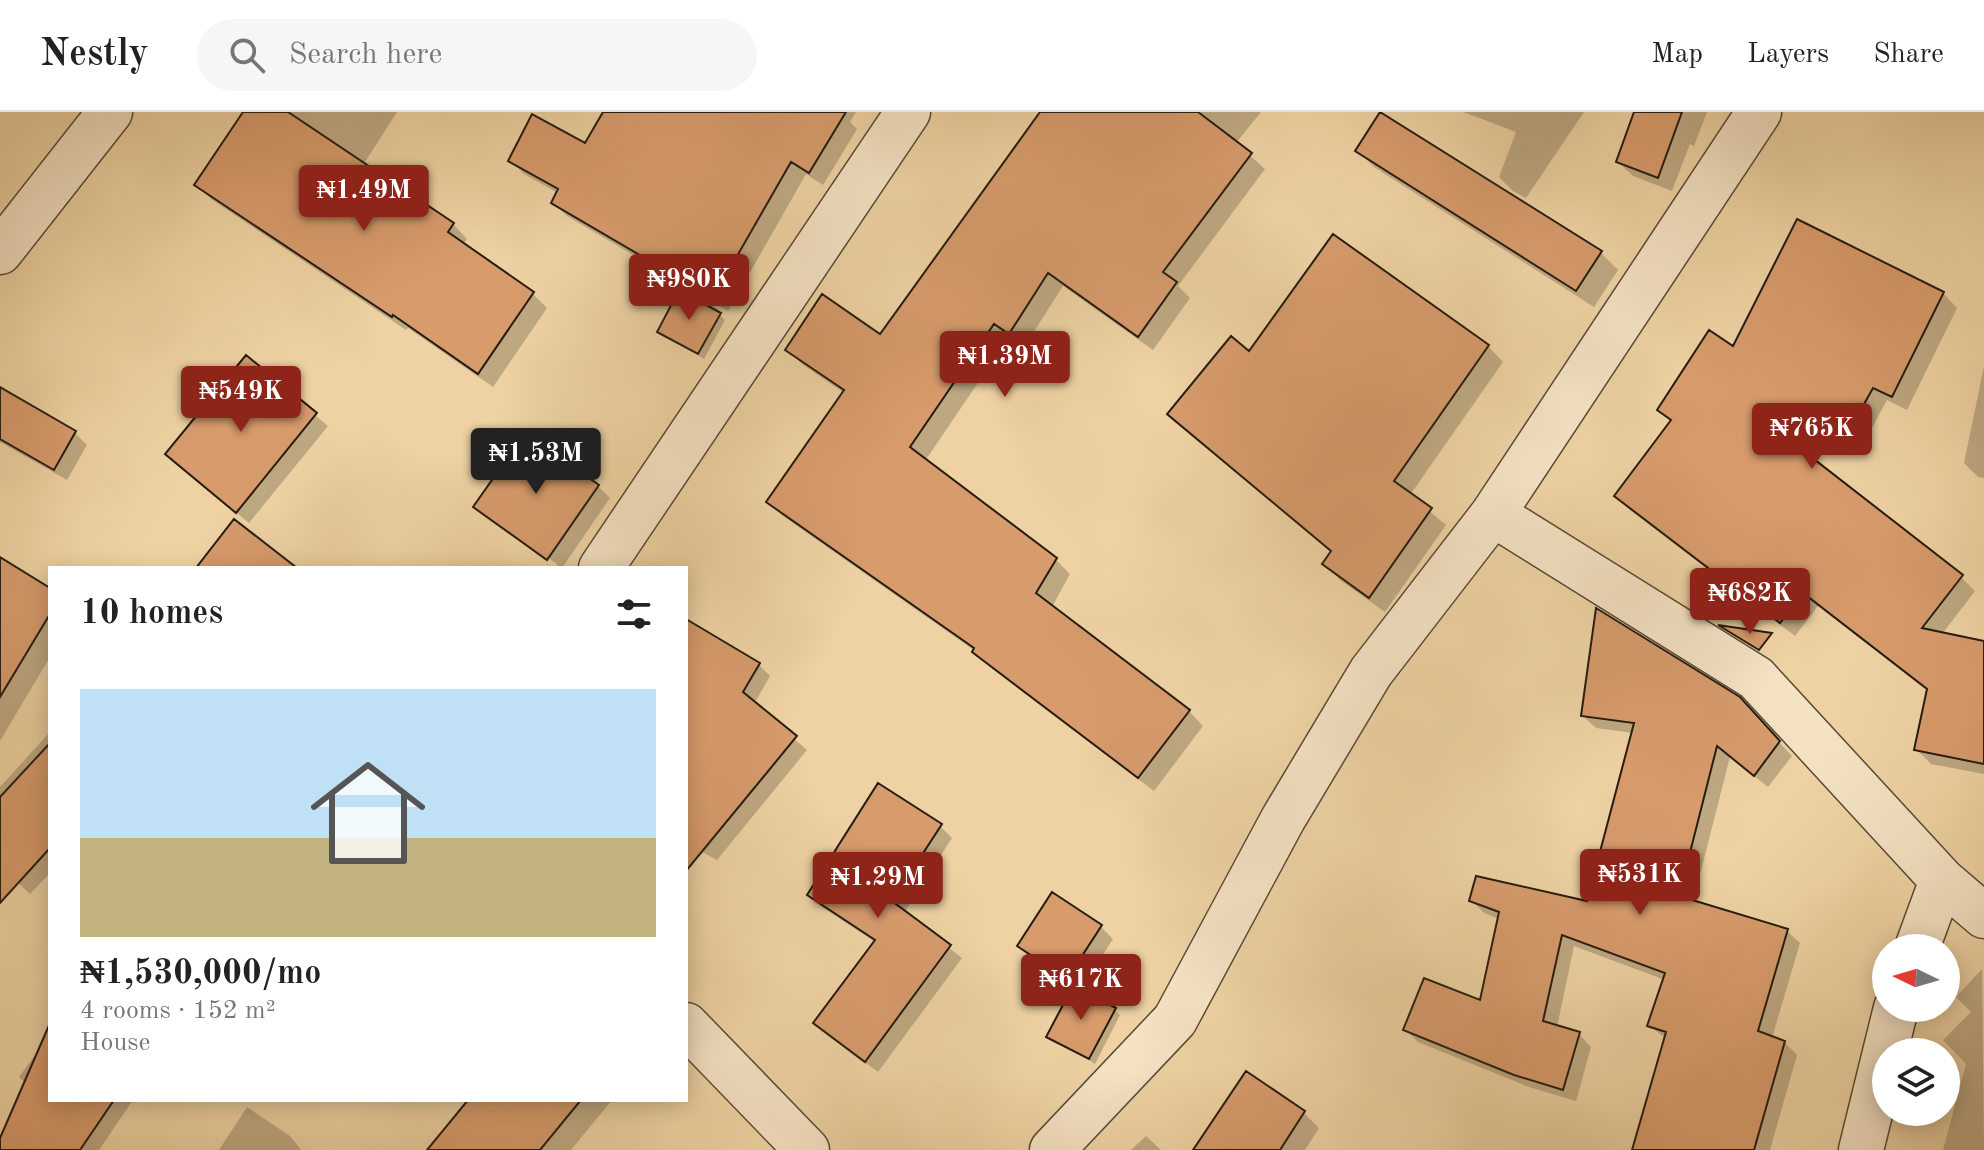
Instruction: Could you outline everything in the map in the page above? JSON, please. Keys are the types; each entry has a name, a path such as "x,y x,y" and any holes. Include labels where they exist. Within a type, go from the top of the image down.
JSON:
{"street":[{"path":"0,252 110,112"},
{"path":"602,566 908,112"},
{"path":"1052,1150 1175,1020 1283,819 1371,672 1493,514 1759,112"},
{"path":"1493,514 1756,678 1942,880 1984,916"},
{"path":"1922,934 1942,880"},
{"path":"1861,1150 1893,1022"},
{"path":"688,1027 807,1150"}],"building":[{"path":"243,112 288,112 454,223 448,232 534,292 478,374 194,185"},
{"path":"603,112 846,112 809,173 791,162 713,298 551,203 558,189 508,161 532,114 585,143"},
{"path":"1040,112 1198,112 1252,153 1163,272 1177,282 1138,337 1048,273 1009,334 994,324 910,447 1057,558 1036,593 1190,710 1138,778 972,652 974,648 766,502 844,390 785,350 822,294 880,334"},
{"path":"1380,112 1602,251 1576,291 1355,151"},
{"path":"1634,112 1682,112 1658,178 1616,162"},
{"path":"1797,219 1944,292 1892,397 1873,388 1845,438 1765,421 1963,575 1922,628 1984,641 1984,764 1914,750 1927,689 1803,593 1780,623 1614,496 1671,420 1657,410 1709,330 1733,346"},
{"path":"1333,234 1489,345 1394,481 1432,508 1369,598 1322,564 1331,551 1167,414 1231,336 1249,351"},
{"path":"679,290 721,313 698,354 657,332"},
{"path":"246,355 317,413 236,513 165,454"},
{"path":"0,387 76,431 54,470 0,439"},
{"path":"525,433 599,485 547,560 473,507"},
{"path":"234,519 294,566 198,566"},
{"path":"0,557 48,587 48,617 0,697"},
{"path":"1596,608 1740,697 1780,741 1754,776 1717,746 1679,896 1788,929 1758,1031 1785,1041 1754,1150 1632,1150 1666,1032 1647,1026 1665,973 1562,935 1543,1021 1580,1032 1563,1090 1514,1075 1403,1030 1424,978 1480,1000 1499,912 1469,901 1476,876 1587,901 1634,723 1581,716"},
{"path":"688,620 760,663 743,692 797,736 688,869"},
{"path":"1718,625 1772,633 1759,650"},
{"path":"48,745 48,850 0,903 0,797"},
{"path":"878,783 942,824 892,901 951,945 865,1062 813,1023 875,940 807,895"},
{"path":"1052,892 1102,925 1067,979 1017,946"},
{"path":"1073,986 1116,1008 1089,1059 1046,1037"},
{"path":"48,1028 48,1102 113,1102 80,1150 0,1150 0,1138"},
{"path":"1246,1071 1305,1111 1280,1150 1193,1150"},
{"path":"466,1102 579,1102 540,1150 427,1150"}]}
